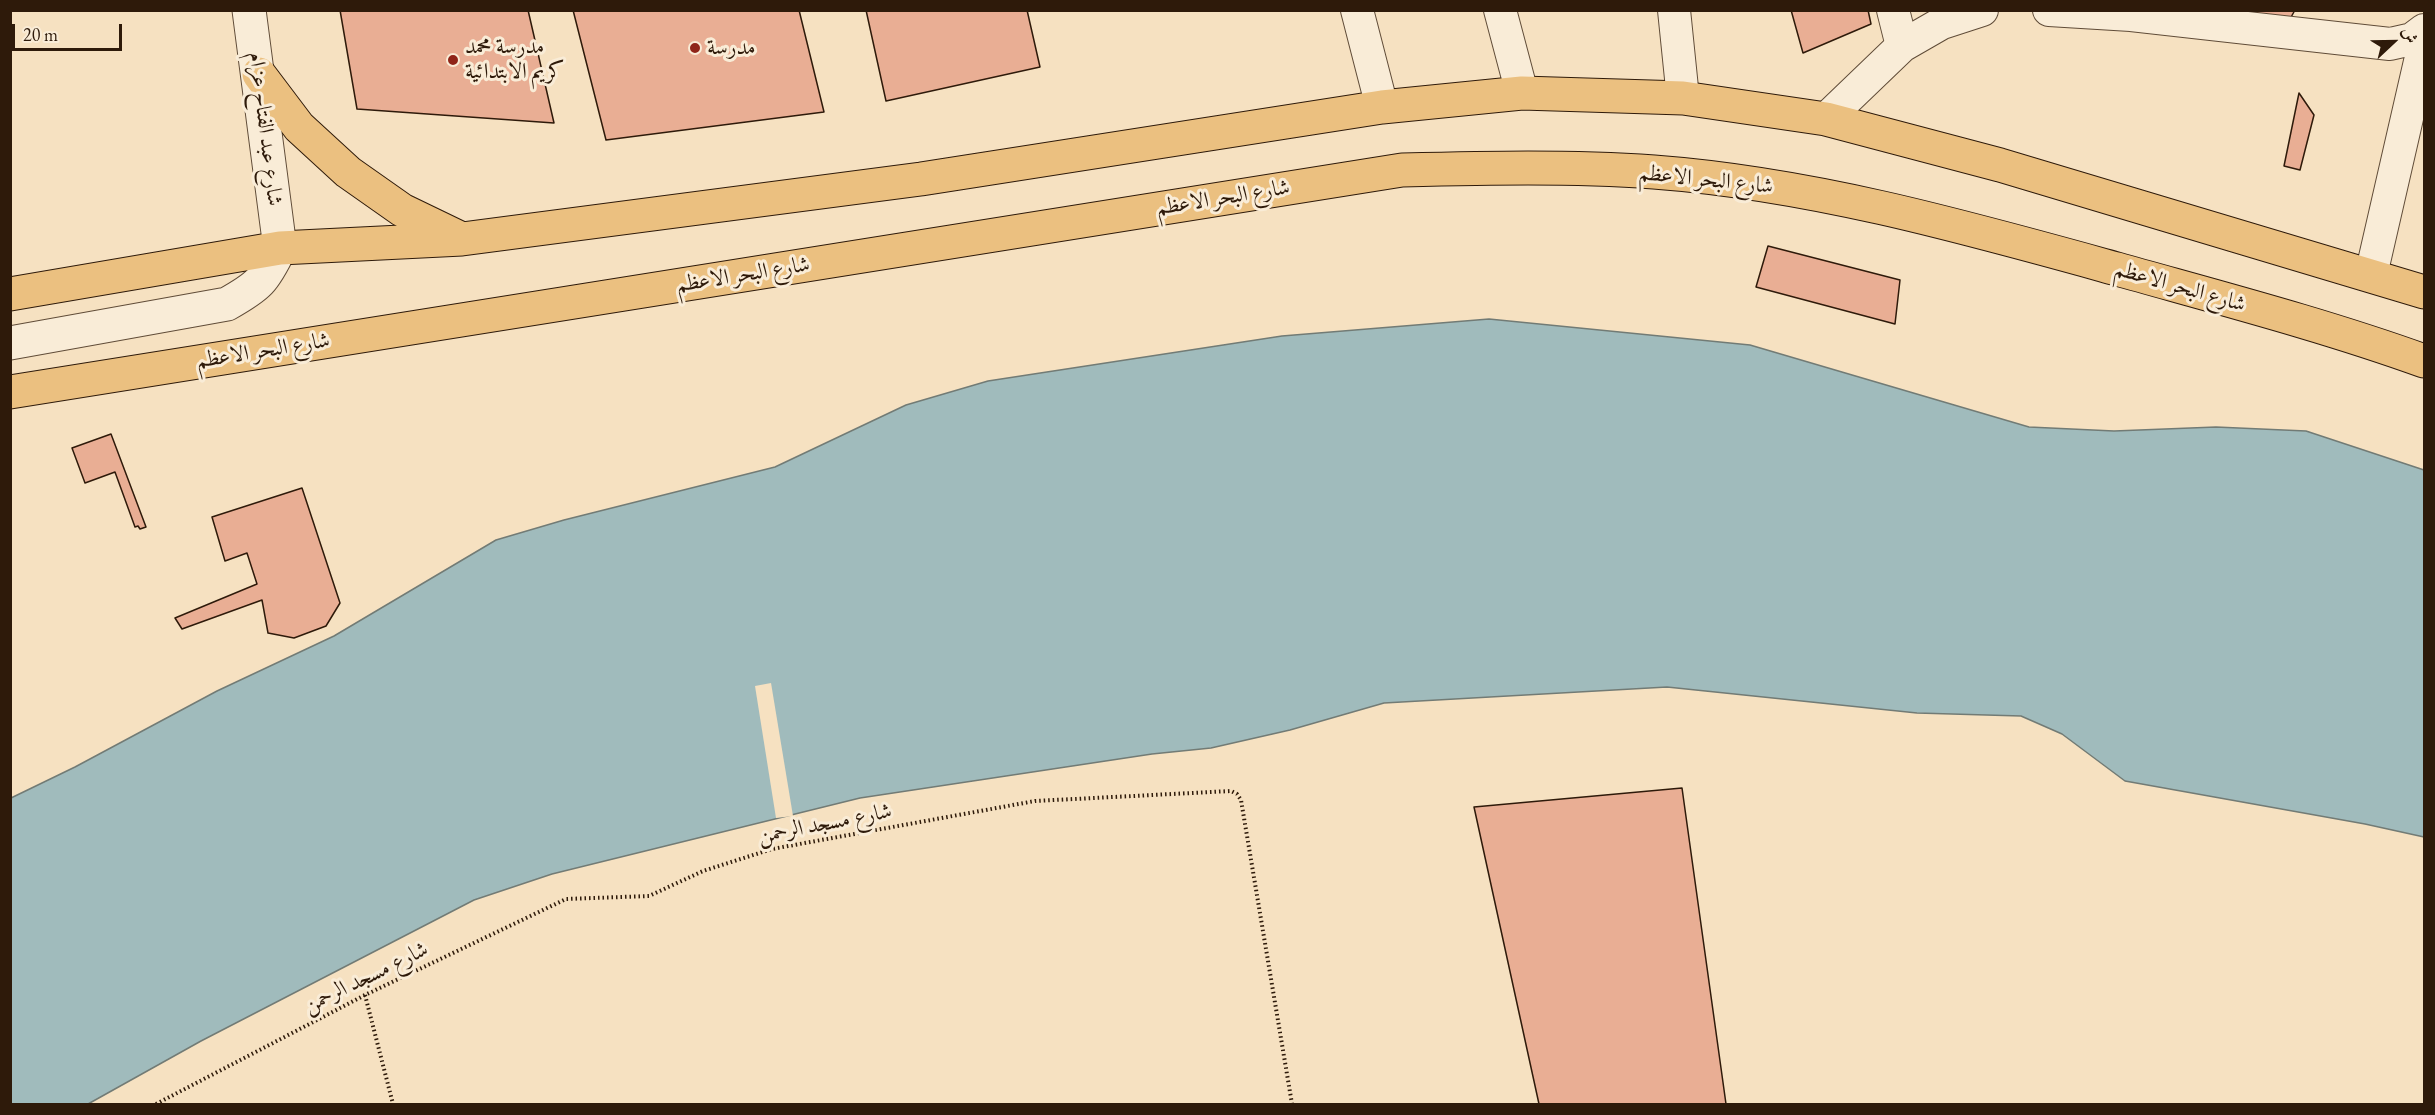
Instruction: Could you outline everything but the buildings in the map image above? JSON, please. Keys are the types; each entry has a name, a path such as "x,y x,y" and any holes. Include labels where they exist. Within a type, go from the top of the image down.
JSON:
{"main road":[{"path":"259,74 300,127 348,172 402,210 462,239"},
{"path":"10,294 280,248 462,239 921,179 1382,107 1522,93 1683,98 1826,119 2000,165 2424,292"},
{"name":"شارع البحر الاعظم","path":"10,392 1402,170 1544,167 1655,172 1765,185 1875,205 1983,232 2353,335 2424,361"}],"street":[{"name":"شارع عبد الفتاح عزام","path":"249,10 280,248"},
{"path":"1357,10 1382,107"},
{"path":"1500,10 1522,93"},
{"path":"1674,10 1683,98"},
{"path":"1893,10 1902,46"},
{"path":"1826,119 1902,46 1942,23 1982,10"},
{"path":"2049,10 2132,13 2390,44 2412,39 2424,30"},
{"path":"2371,275 2424,44"},
{"path":"10,343 227,304 251,291 266,277 280,248"}],"path":[{"name":"شارع مسجد الرحمن","path":"156,1104 365,995 566,899 649,896 703,871 772,849 1035,801 1231,790 1238,794 1241,800 1292,1104"},
{"path":"365,995 393,1104"}],"water":[{"path":"1489,319 1750,345 2029,427 2114,431 2216,427 2306,431 2424,470 2424,837 2365,824 2125,781 2062,734 2021,716 1917,713 1667,687 1384,703 1290,730 1211,748 1152,754 860,798 552,874 474,900 201,1041 88,1104 11,1104 11,798 75,767 217,691 334,636 496,540 564,520 775,467 906,405 988,381 1282,336"}],"pier":[{"path":"771,683 793,816 776,818 755,686"}],"place":[{"name":"مدرسة","path":"695,48"},
{"name":"مدرسة محمد كريم الابتدائية","path":"453,60"}]}
